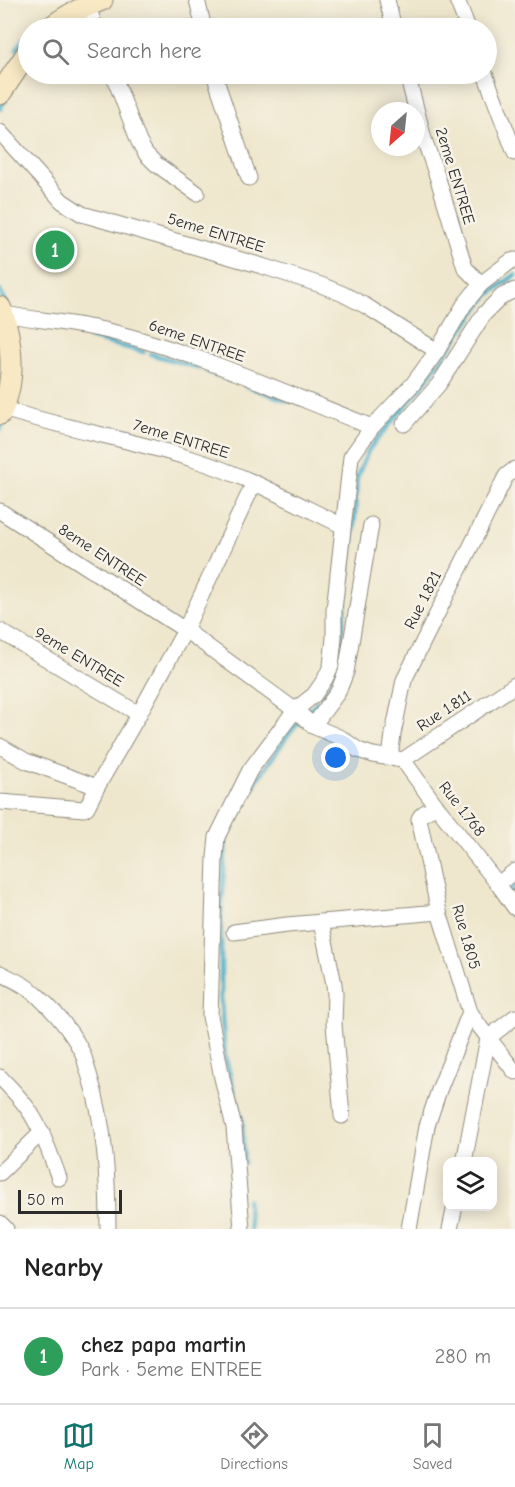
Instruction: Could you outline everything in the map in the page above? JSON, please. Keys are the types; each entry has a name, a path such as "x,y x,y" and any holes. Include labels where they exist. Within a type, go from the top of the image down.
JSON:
{"main road":[{"path":"63,18 94,3"},
{"path":"0,94 18,67"},
{"path":"1,410 10,385 12,355 2,311"}],"street":[{"path":"197,0 202,18"},
{"path":"387,0 392,18"},
{"path":"457,0 464,18"},
{"path":"94,3 95,18"},
{"path":"117,84 139,142 146,154 156,164 197,193"},
{"path":"217,84 249,178"},
{"name":"2eme ENTREE","path":"410,84 424,139 465,268 481,284"},
{"path":"489,84 515,153"},
{"name":"5eme ENTREE","path":"0,132 62,201 82,214 146,231 321,285 366,306 437,351"},
{"path":"304,717 331,666 334,610 351,457 372,427 413,384 437,351 464,305 481,284 515,260"},
{"path":"404,424 439,384 484,314 501,296 515,290"},
{"name":"6eme ENTREE","path":"2,311 102,330 136,339 210,363 372,427"},
{"name":"7eme ENTREE","path":"1,410 191,458 223,469 343,526"},
{"name":"Rue 1.821","path":"396,759 393,734 404,680 512,478"},
{"path":"0,802 84,809 88,806 185,630 254,483"},
{"name":"8eme ENTREE","path":"0,510 185,630 304,717 358,750 373,756 396,759"},
{"path":"242,1229 234,1127 210,1016 217,837 250,770 304,717 338,692 346,672 371,525"},
{"name":"9eme ENTREE","path":"0,631 139,714"},
{"name":"Rue 1.811","path":"396,759 515,685"},
{"path":"0,746 26,761 97,787"},
{"name":"Rue 1.768","path":"396,759 437,807 515,908"},
{"name":"Rue 1.805","path":"437,807 421,815 420,819 439,912 470,1012 515,1072"},
{"path":"498,884 515,872"},
{"path":"234,932 439,912"},
{"path":"321,922 334,984 334,1024 342,1116"},
{"path":"0,972 25,986 40,998 61,1021 82,1052 95,1093 105,1151 108,1229"},
{"path":"409,1229 427,1126 470,1012"},
{"path":"465,1157 488,1038 515,1017"},
{"path":"0,1077 33,1115 42,1132 59,1178"},
{"path":"0,1173 42,1132"},
{"path":"450,1229 454,1211"},
{"path":"0,1223 6,1229"}],"waterway":[{"path":"0,109 6,98"},
{"path":"453,202 458,216"},
{"path":"459,221 464,237"},
{"path":"341,641 357,477 369,449 425,382 487,296 515,275"},
{"path":"0,291 5,302"},
{"path":"89,338 144,352"},
{"path":"151,354 199,368"},
{"path":"206,371 228,379"},
{"path":"246,386 288,401"},
{"path":"0,430 5,419"},
{"path":"322,696 337,677 338,664"},
{"path":"244,1163 242,1120 225,1057 221,1003 221,918 226,836 257,780 290,732 317,702"},
{"path":"512,896 515,881"},
{"path":"247,1199 250,1229"}],"place":[{"name":"chez papa martin","path":"55,250"}]}
